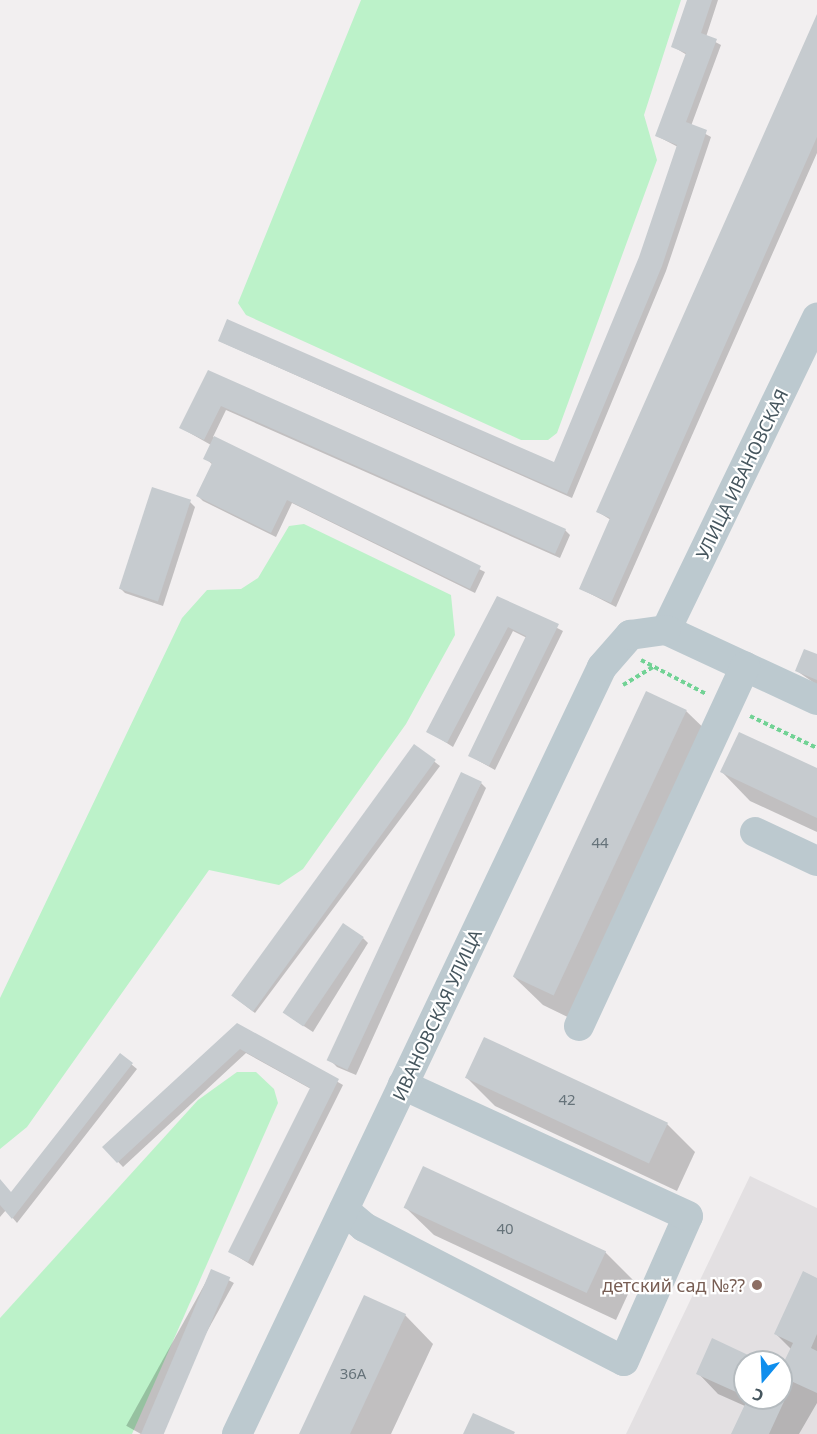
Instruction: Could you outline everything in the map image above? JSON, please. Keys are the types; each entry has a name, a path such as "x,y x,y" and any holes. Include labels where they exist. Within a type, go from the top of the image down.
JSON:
{"street":[{"name":"УЛИЦА ИВАНОВСКАЯ","path":"666,630 817,318"},
{"path":"666,630 817,700"},
{"name":"ИВАНОВСКАЯ УЛИЦА","path":"237,1434 602,668 630,635 666,630"},
{"path":"579,1026 745,666"},
{"path":"755,832 817,861"},
{"path":"344,1210 364,1227 624,1361 688,1216 403,1085"}],"shaded area":[{"name":"детский сад №??","path":"750,1176 817,1208 817,1434 626,1434"}],"green space":[{"path":"361,0 681,0 644,115 657,160 557,433 548,440 521,440 246,315 238,303"},
{"path":"304,524 451,595 455,635 406,724 303,869 279,885 209,870 27,1127 0,1149 0,998 182,618 207,590 241,589 258,578 289,526"},
{"path":"237,1072 256,1072 274,1089 278,1103 132,1434 0,1434 0,1318 198,1100"}],"building":[{"path":"687,0 712,0 701,33 717,39 686,122 707,130 662,266 567,494 218,341 227,319 554,462 639,257 677,145 655,136 686,53 671,47"},
{"path":"817,14 817,137 611,603 579,589 610,518 596,512"},
{"path":"208,370 566,529 555,554 221,406 204,440 179,428"},
{"path":"214,436 481,566 470,589 287,500 271,533 196,496 212,463 203,459"},
{"path":"152,487 191,500 158,601 119,589"},
{"path":"497,596 559,624 489,766 468,756 526,636 508,627 447,743 426,732"},
{"path":"804,649 817,654 817,680 795,671"},
{"path":"646,691 687,710 554,996 513,976"},
{"path":"739,732 817,768 817,818 720,772"},
{"path":"414,744 436,760 253,1011 231,996"},
{"path":"461,772 482,782 347,1070 327,1060"},
{"path":"343,923 364,937 303,1027 283,1013"},
{"path":"237,1023 339,1079 248,1262 228,1252 310,1088 240,1049 117,1163 102,1147"},
{"path":"484,1037 668,1123 649,1164 465,1078"},
{"path":"120,1053 133,1063 12,1219 0,1205 0,1179 11,1192"},
{"path":"423,1166 606,1251 587,1293 404,1208"},
{"path":"211,1269 230,1277 164,1434 141,1434"},
{"path":"803,1271 817,1278 817,1334 811,1348 817,1351 817,1393 793,1382 793,1350 790,1350 793,1343 774,1334"},
{"path":"364,1295 406,1314 350,1434 299,1434"},
{"path":"712,1338 738,1350 733,1350 733,1391 696,1374"},
{"path":"742,1410 780,1410 769,1434 731,1434"},
{"path":"473,1413 515,1432 514,1434 463,1434"}],"place":[{"name":"детский сад №??","path":"757,1285"}]}
